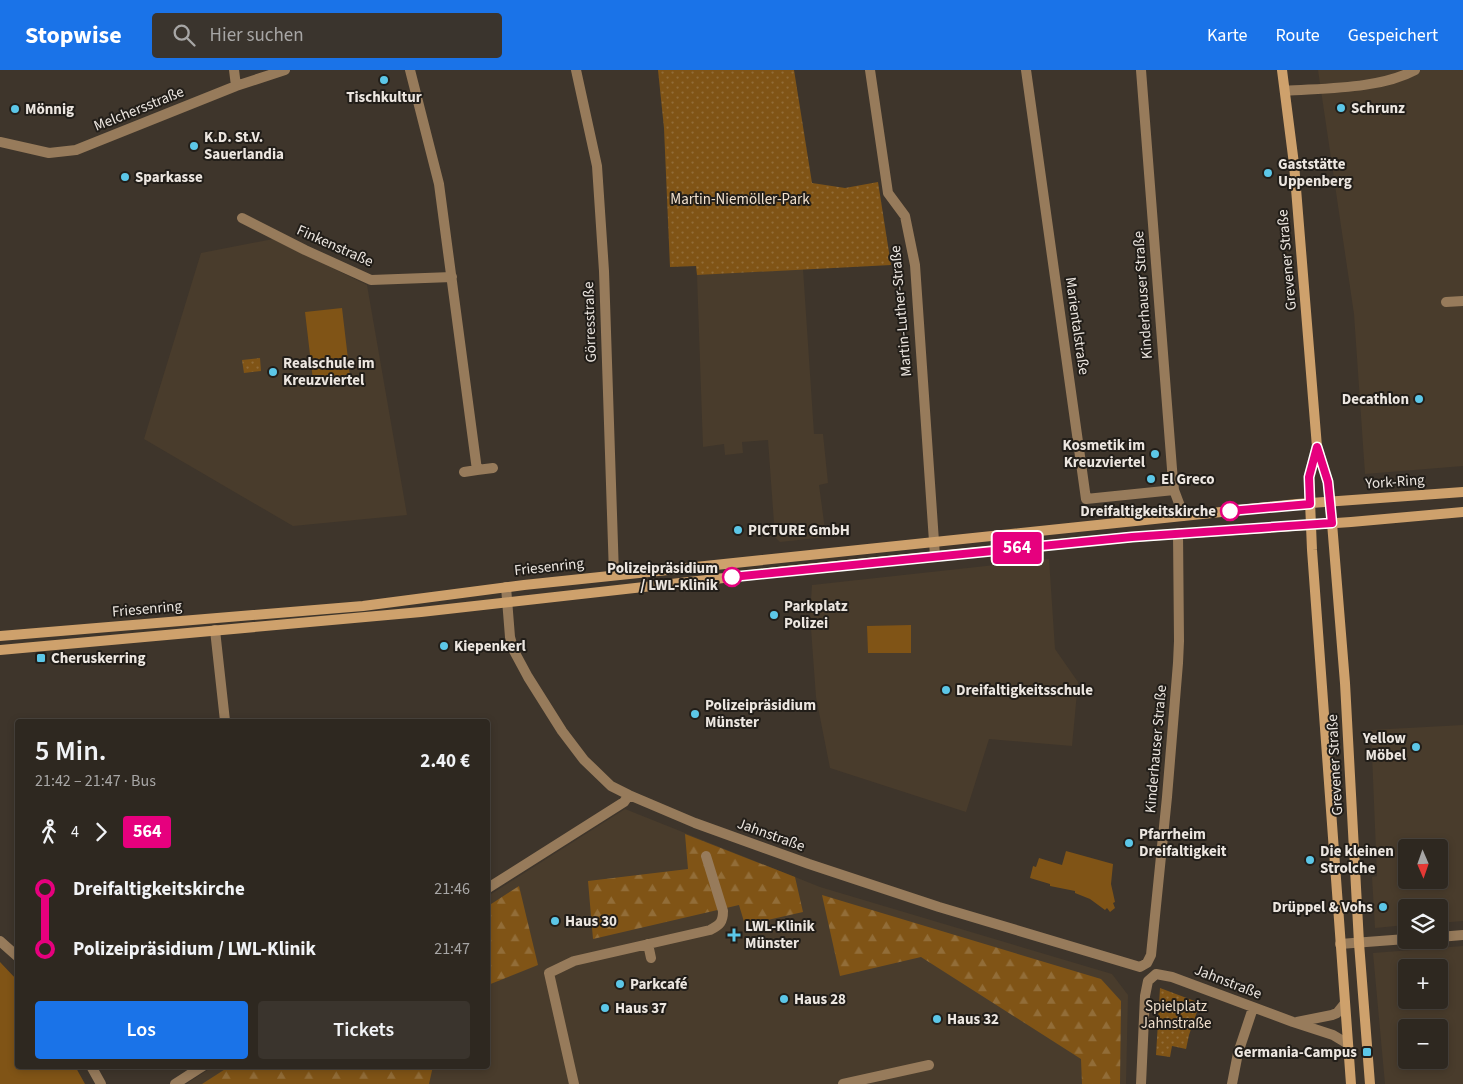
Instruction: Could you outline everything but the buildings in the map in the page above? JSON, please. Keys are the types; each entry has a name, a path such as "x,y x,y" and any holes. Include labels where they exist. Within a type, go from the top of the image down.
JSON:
{"main road":[{"name":"Grevener Straße","path":"1282,70 1294,164 1317,447 1328,482 1332,523 1345,683 1359,943 1370,1084"},
{"name":"Grevener Straße","path":"1317,447 1309,477 1310,525 1351,1084"},
{"name":"York-Ring","path":"1310,504 1463,492"},
{"name":"Friesenring","path":"0,636 347,607 614,575 1310,504"},
{"path":"1332,523 1463,512"},
{"name":"Friesenring","path":"0,650 362,618 935,556 1178,533 1332,523"}],"street":[{"path":"234,70 236,86"},
{"name":"Melchersstraße","path":"0,142 49,153 76,150 236,86 285,70"},
{"path":"410,70 439,184 477,470"},
{"name":"Görresstraße","path":"576,70 597,166 604,271 614,575"},
{"name":"Martin-Luther-Straße","path":"870,70 888,193 906,216 914,265 935,556"},
{"name":"Marientalstraße","path":"1026,70 1086,499 1174,490"},
{"name":"Kinderhauser Straße","path":"1141,70 1174,490 1183,516"},
{"path":"1285,91 1381,83 1402,77 1415,70"},
{"name":"Finkenstraße","path":"242,218 305,250 371,280 452,278"},
{"path":"1446,302 1463,301"},
{"path":"464,472 493,468"},
{"name":"Kinderhauser Straße","path":"1145,965 1151,955 1178,663 1178,533"},
{"name":"Jahnstraße","path":"506,587 510,636 514,651 562,731 584,760 611,786 730,836 809,864 930,904 1134,966 1140,967 1145,965"},
{"path":"215,630 225,719"},
{"path":"490,887 624,802 629,795"},
{"path":"574,1084 549,973 574,960 710,930 720,926 723,919 723,911 706,856"},
{"path":"1448,936 1463,935"},
{"path":"1340,944 1398,940"},
{"path":"0,941 15,954"},
{"path":"648,944 651,958"},
{"name":"Jahnstraße","path":"1141,1084 1145,996 1147,984 1152,976 1158,974 1166,975 1253,1008 1333,1035 1348,1044"},
{"name":"Jahnstraße","path":"1293,1022 1332,1015 1345,1003"},
{"path":"1232,1084 1240,1046 1253,1008"},
{"path":"842,1084 929,1065"},
{"path":"94,1069 101,1084"},
{"path":"175,1084 198,1069"}],"shaded area":[{"path":"1318,70 1463,70 1463,466 1365,474 1354,314"},
{"name":"Realschule im Kreuzviertel","path":"273,239 367,285 407,515 293,526 144,439 201,253"},
{"path":"803,269 814,434 823,434 828,483 819,485 826,537 780,542 775,537 768,440 742,442 743,453 725,455 724,444 703,447 697,275"},
{"name":"Dreifaltigkeitsschule","path":"1049,559 1055,649 1078,682 1072,746 989,739 966,812 830,768 816,697 810,615 812,585"},
{"path":"1463,725 1463,921 1448,922 1448,899 1398,899 1398,926 1375,928 1372,877 1377,876 1371,730"},
{"name":"LWL-Klinik Münster","path":"625,809 820,887 1112,974 1128,995 1126,1084 186,1084 209,1069 490,1069 490,895"},
{"path":"1463,946 1463,1084 1385,1084 1373,953 1448,949 1448,947"}],"green space":[{"name":"Martin-Niemöller-Park","path":"658,70 794,70 812,183 845,188 878,182 891,265 697,275 696,266 670,267 664,128"},
{"path":"342,308 350,376 313,380 305,312"},
{"path":"260,358 261,371 244,373 242,360"},
{"path":"911,625 911,653 868,653 867,626"},
{"path":"685,834 795,877 803,912 745,925 739,905 593,939 588,881 688,869"},
{"path":"1066,851 1113,864 1111,884 1115,908 1110,912 1107,908 1105,910 1090,899 1075,893 1075,891 1050,886 1050,884 1030,878 1033,866 1036,867 1039,858 1062,865"},
{"path":"519,886 538,965 490,984 490,905"},
{"path":"822,895 1101,979 1121,1001 1120,1084 1082,1084 1081,1059 921,957 840,976"},
{"path":"0,962 15,978 15,1069 77,1069 85,1084 0,1084"},
{"name":"Spielplatz Jahnstraße","path":"1160,988 1200,1003 1186,1049 1172,1046 1170,1057 1156,1055"},
{"path":"225,1069 432,1069 429,1084 202,1084"}],"bus line":[{"name":"564","path":"732,577 1132,537 1332,523 1328,482 1317,447 1309,477 1310,504 1230,511"}],"place":[{"name":"Tischkultur","path":"384,80"},
{"name":"Schrunz","path":"1341,108"},
{"name":"Mönnig","path":"15,109"},
{"name":"K.D. St.V. Sauerlandia","path":"194,146"},
{"name":"Gaststätte Uppenberg","path":"1268,173"},
{"name":"Sparkasse","path":"125,177"},
{"name":"Realschule im Kreuzviertel","path":"273,372"},
{"name":"Decathlon","path":"1419,399"},
{"name":"Kosmetik im Kreuzviertel","path":"1155,454"},
{"name":"El Greco","path":"1151,479"},
{"name":"Dreifaltigkeitskirche","path":"1230,511"},
{"name":"PICTURE GmbH","path":"738,530"},
{"name":"Polizeipräsidium / LWL-Klinik","path":"732,577"},
{"name":"Parkplatz Polizei","path":"774,615"},
{"name":"Kiepenkerl","path":"444,646"},
{"name":"Cheruskerring","path":"41,658"},
{"name":"Dreifaltigkeitsschule","path":"946,690"},
{"name":"Polizeipräsidium Münster","path":"695,714"},
{"name":"Yellow Möbel","path":"1416,747"},
{"name":"Pfarrheim Dreifaltigkeit","path":"1129,843"},
{"name":"Die kleinen Strolche","path":"1310,860"},
{"name":"Drüppel & Vohs","path":"1383,907"},
{"name":"Haus 30","path":"555,921"},
{"name":"LWL-Klinik Münster","path":"734,935"},
{"name":"Parkcafé","path":"620,984"},
{"name":"Haus 28","path":"784,999"},
{"name":"Haus 37","path":"605,1008"},
{"name":"Haus 32","path":"937,1019"},
{"name":"Germania-Campus","path":"1367,1052"}]}
